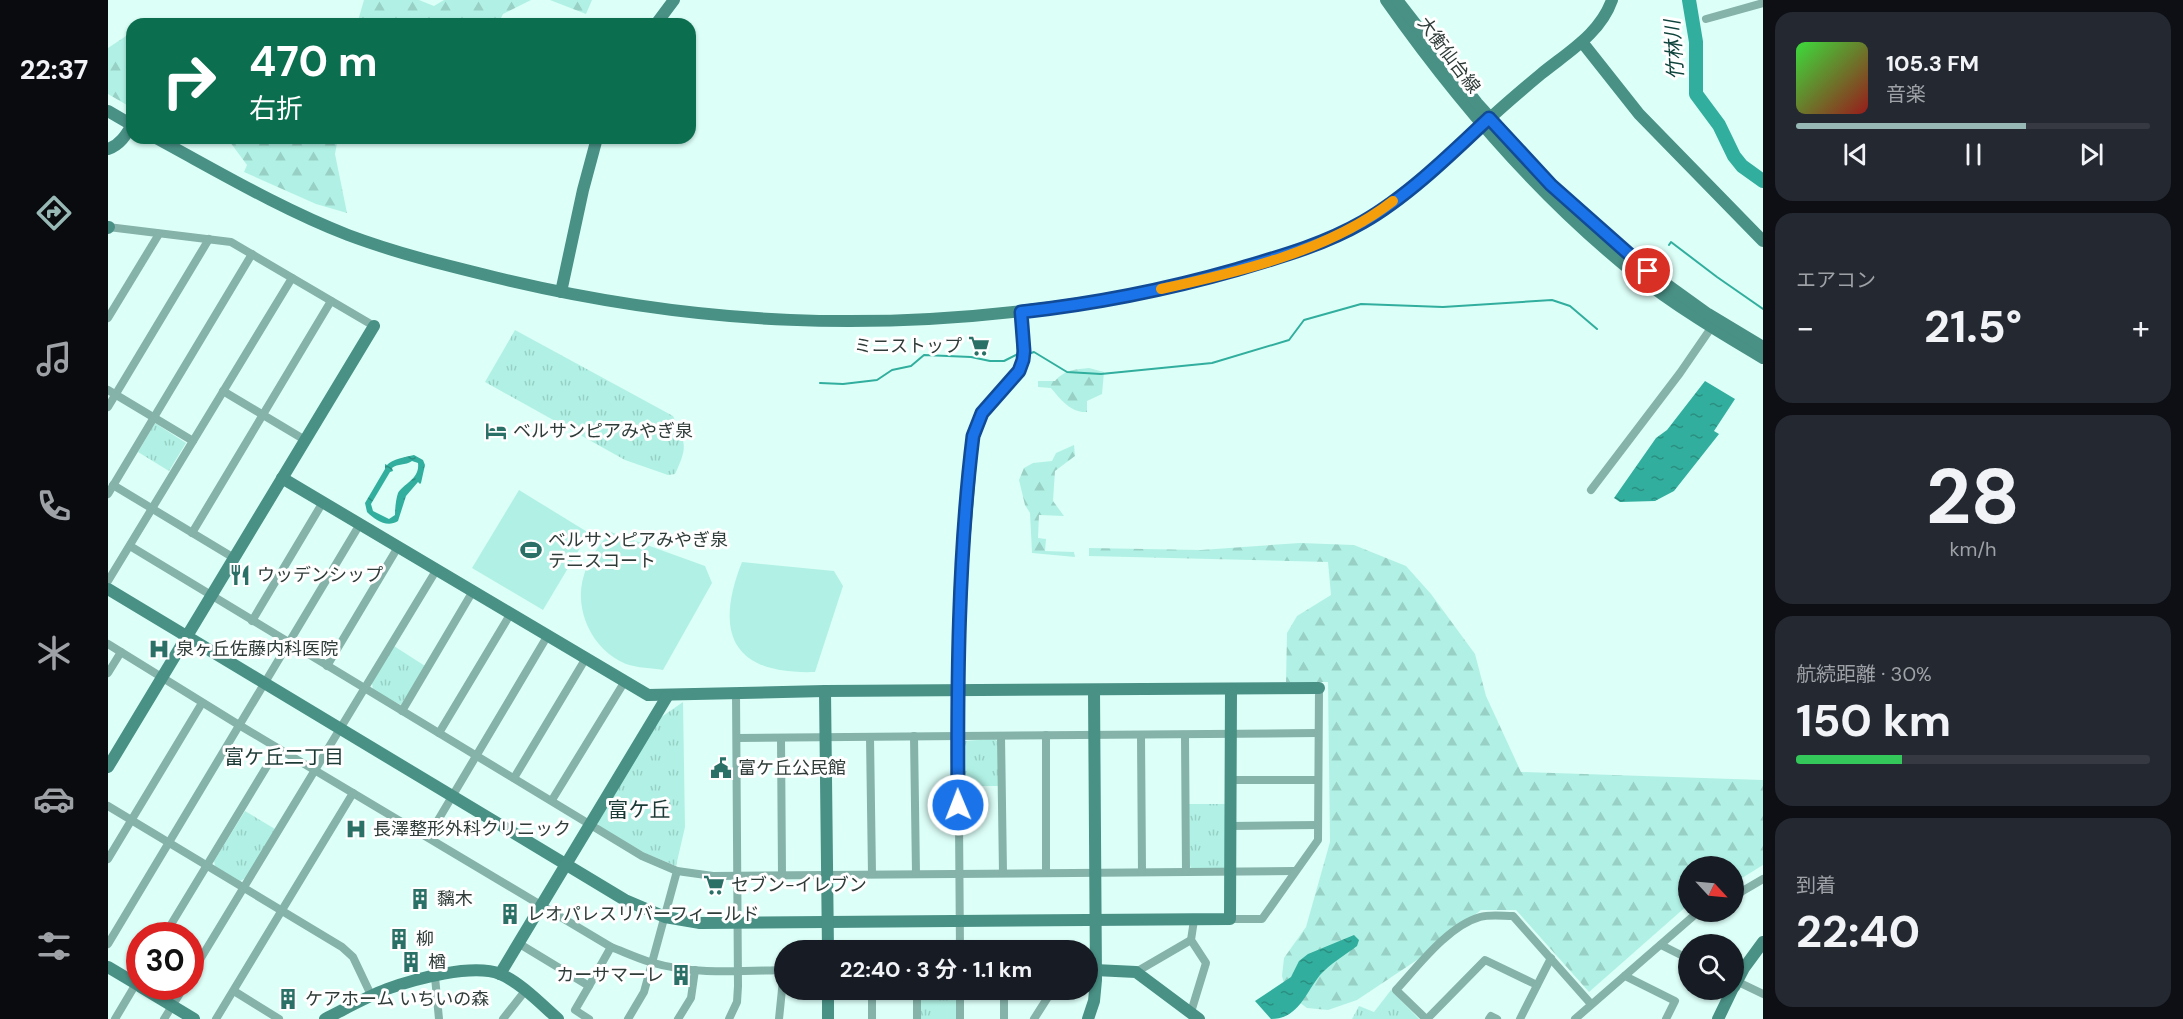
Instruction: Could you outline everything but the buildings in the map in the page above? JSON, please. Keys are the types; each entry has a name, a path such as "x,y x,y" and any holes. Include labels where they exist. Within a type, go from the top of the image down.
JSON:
{"street":[{"path":"660,18 674,0"},
{"name":"大衡仙台線","path":"1386,0 1543,193 1634,274 1711,328 1763,358"},
{"name":"大衡仙台線","path":"1397,0 1485,122 1551,185 1633,260 1708,314 1763,347"},
{"path":"167,144 287,208 349,235 428,260 561,292 638,307 704,315 798,322 873,323 1021,312 1114,298 1196,281 1312,246 1347,231 1378,213 1408,190 1485,122 1582,42 1605,15 1612,0"},
{"path":"1706,19 1763,3"},
{"path":"1582,42 1639,114 1763,241"},
{"path":"108,111 126,122"},
{"path":"108,149 126,135"},
{"path":"561,292 595,144"},
{"path":"108,227 231,242 374,326 108,767"},
{"path":"108,318 159,234"},
{"path":"108,407 112,393 209,239"},
{"path":"108,494 252,254"},
{"path":"108,581 292,278"},
{"path":"192,533 331,301"},
{"path":"960,940 957,736 960,593 973,436 982,413 1019,371 1024,351 1021,312"},
{"path":"1591,490 1680,373 1711,328"},
{"path":"223,391 305,440"},
{"path":"112,393 193,441"},
{"path":"108,589 625,900 665,917 700,923 738,924 1262,919 1318,840 1318,688 648,694 282,478"},
{"path":"114,484 234,558"},
{"path":"252,621 323,502"},
{"path":"108,944 360,524"},
{"path":"130,546 642,856 677,871 712,876 1295,871"},
{"path":"327,666 398,547"},
{"path":"204,953 437,569"},
{"path":"402,711 473,591"},
{"path":"440,733 511,613"},
{"path":"428,837 548,635"},
{"path":"108,644 202,703 611,947 652,962 695,970 774,970"},
{"path":"108,673 121,652"},
{"path":"514,778 586,658"},
{"path":"552,800 625,681"},
{"path":"1230,919 1231,689"},
{"path":"1093,940 1094,690"},
{"path":"825,691 828,940"},
{"path":"729,1019 737,1002 738,972 736,692"},
{"path":"500,974 668,695"},
{"path":"108,859 202,703"},
{"path":"737,738 1318,733"},
{"path":"1046,735 1046,872"},
{"path":"1141,735 1142,872"},
{"path":"1185,735 1186,871"},
{"path":"914,736 916,874"},
{"path":"1001,736 1003,873"},
{"path":"870,737 872,874"},
{"path":"781,738 782,875"},
{"path":"172,922 278,748"},
{"path":"1230,780 1318,780"},
{"path":"216,1019 353,793"},
{"path":"108,806 342,947 353,957 372,997"},
{"path":"1230,826 1318,825"},
{"path":"628,1019 644,992 677,871"},
{"path":"1744,890 1763,879"},
{"path":"1536,985 1485,960 1427,1019 1396,990 1437,946 1461,926 1481,917 1513,916 1591,1004"},
{"path":"1136,972 1195,1016 1206,963 1191,940 1194,920"},
{"path":"1575,1019 1687,922"},
{"path":"1098,970 1136,972 1191,940"},
{"path":"1744,968 1763,942"},
{"path":"518,943 589,986"},
{"path":"1661,945 1678,954"},
{"path":"589,1019 575,1010 611,947"},
{"path":"1520,1019 1551,958"},
{"path":"108,967 126,977"},
{"path":"325,1019 386,990 464,970 500,974 558,1019"},
{"path":"678,1019 691,998 695,970"},
{"path":"1625,976 1675,1001 1666,1019"},
{"path":"435,977 439,1019"},
{"path":"1744,988 1763,994"},
{"path":"234,991 279,1019"},
{"path":"503,1019 525,992"},
{"path":"115,1019 128,1000"},
{"path":"163,1000 194,1019"},
{"path":"164,1019 176,1000"},
{"path":"779,1019 781,1000"},
{"path":"828,1000 828,1019"},
{"path":"872,1000 872,1019"},
{"path":"916,1000 916,1019"},
{"path":"960,1000 960,1019"},
{"path":"1004,1000 1004,1019"},
{"path":"1034,1019 1046,1000"},
{"path":"1088,1019 1094,1000"},
{"path":"1718,1019 1727,1000"},
{"path":"1489,1019 1491,1016 1497,1019"}],"green space":[{"path":"364,0 419,0 434,6 444,0 531,0 503,14 501,18 359,18"},
{"path":"550,0 592,0 586,14"},
{"path":"126,36 126,104 108,94 108,48"},
{"path":"231,144 337,144 335,154 347,213 316,204 244,172 247,165"},
{"path":"515,330 673,416 684,445 675,474 668,475 625,460 485,382"},
{"path":"1089,368 1104,372 1102,394 1087,401 1087,412 1071,408 1051,388 1038,387 1038,381 1055,381 1066,372"},
{"path":"155,423 186,443 169,471 138,452"},
{"path":"1074,445 1075,456 1055,471 1053,501 1064,516 1039,515 1038,538 1046,539 1045,551 1074,552 1075,557 1032,553 1030,513 1025,505 1019,480 1024,468 1033,463 1052,461 1056,453"},
{"name":"ベルサンピアみやぎ泉 テニスコート","path":"519,490 589,533 543,610 472,568"},
{"path":"611,532 705,566 712,583 663,670 630,665 614,658 595,639 583,614 581,588 584,575 595,552"},
{"path":"1300,543 1354,545 1406,566 1431,594 1475,654 1486,696 1521,772 1763,780 1763,865 1744,877 1744,856 1678,856 1678,914 1589,992 1516,910 1481,910 1420,958 1357,1000 1328,1010 1307,1008 1292,997 1285,987 1282,976 1284,958 1306,927 1330,842 1328,682 1286,682 1287,633 1297,616 1331,595 1328,562 1089,556 1089,548 1201,550"},
{"path":"742,562 834,571 843,586 815,672 787,671 765,666 749,658 737,646 731,630 730,610 733,588"},
{"path":"394,646 425,666 401,705 373,690 372,683"},
{"path":"683,702 685,827 676,866 645,853 599,826 597,821 660,718"},
{"path":"995,739 999,743 998,786 960,786 962,741"},
{"path":"1189,804 1226,804 1226,866 1223,869 1191,869"},
{"path":"245,811 275,829 246,878 240,881 215,866 214,861"},
{"path":"1391,990 1419,1019 1352,1019 1359,1006 1374,1012"},
{"path":"919,1000 958,1000 957,1019 920,1019"}],"water":[{"path":"1705,381 1735,399 1714,431 1719,434 1674,491 1655,501 1620,502 1614,498 1656,438 1667,430"},
{"path":"414,455 423,460 425,465 421,483 418,482 406,496 398,521 390,524 381,522 367,512 365,503 385,469 385,464","holes":["412,461 418,463 417,473 398,493 395,515 389,519 373,511 371,504 390,472 393,471 392,468"]},
{"path":"1354,935 1359,940 1357,946 1320,975 1300,1004 1288,1015 1271,1019 1255,1001 1291,977 1299,961 1308,954"}],"waterway":[{"name":"竹林川","path":"1689,0 1696,42 1696,94 1719,125 1734,156 1742,166 1763,181"},
{"path":"1669,245 1671,242 1763,309"},
{"path":"1031,353 1034,352 1067,372 1101,374 1212,363 1289,340 1304,320 1361,304 1443,307 1552,300 1570,306 1597,329"},
{"path":"820,383 843,384 877,380 892,370 911,366 924,355 1004,361 1018,354"}],"slow traffic":[{"path":"1161,289 1274,259 1312,246 1363,222 1393,201"}],"place":[{"name":"ミニストップ","path":"979,346"},
{"name":"ベルサンピアみやぎ泉","path":"496,431"},
{"name":"ベルサンピアみやぎ泉 テニスコート","path":"531,550"},
{"name":"ウッデンシップ","path":"240,575"},
{"name":"泉ヶ丘佐藤内科医院","path":"159,649"},
{"name":"富ケ丘公民館","path":"721,768"},
{"name":"長澤整形外科クリニック","path":"356,829"},
{"name":"セブン-イレブン","path":"714,885"},
{"name":"黐木","path":"420,899"},
{"name":"レオパレスリバーフィールド","path":"510,914"},
{"name":"柳","path":"399,939"},
{"name":"楢","path":"411,962"},
{"name":"カーサマーレ","path":"681,975"},
{"name":"ケアホーム いちいの森","path":"288,999"}],"district":[{"name":"富ケ丘二丁目","path":"284,757"},
{"name":"富ケ丘","path":"639,810"}],"route":[{"path":"958,805 960,593 968,471 973,436 982,413 1019,371 1023,360 1021,312 1114,298 1196,281 1312,246 1378,213 1408,190 1489,118 1551,185 1648,271"}]}
